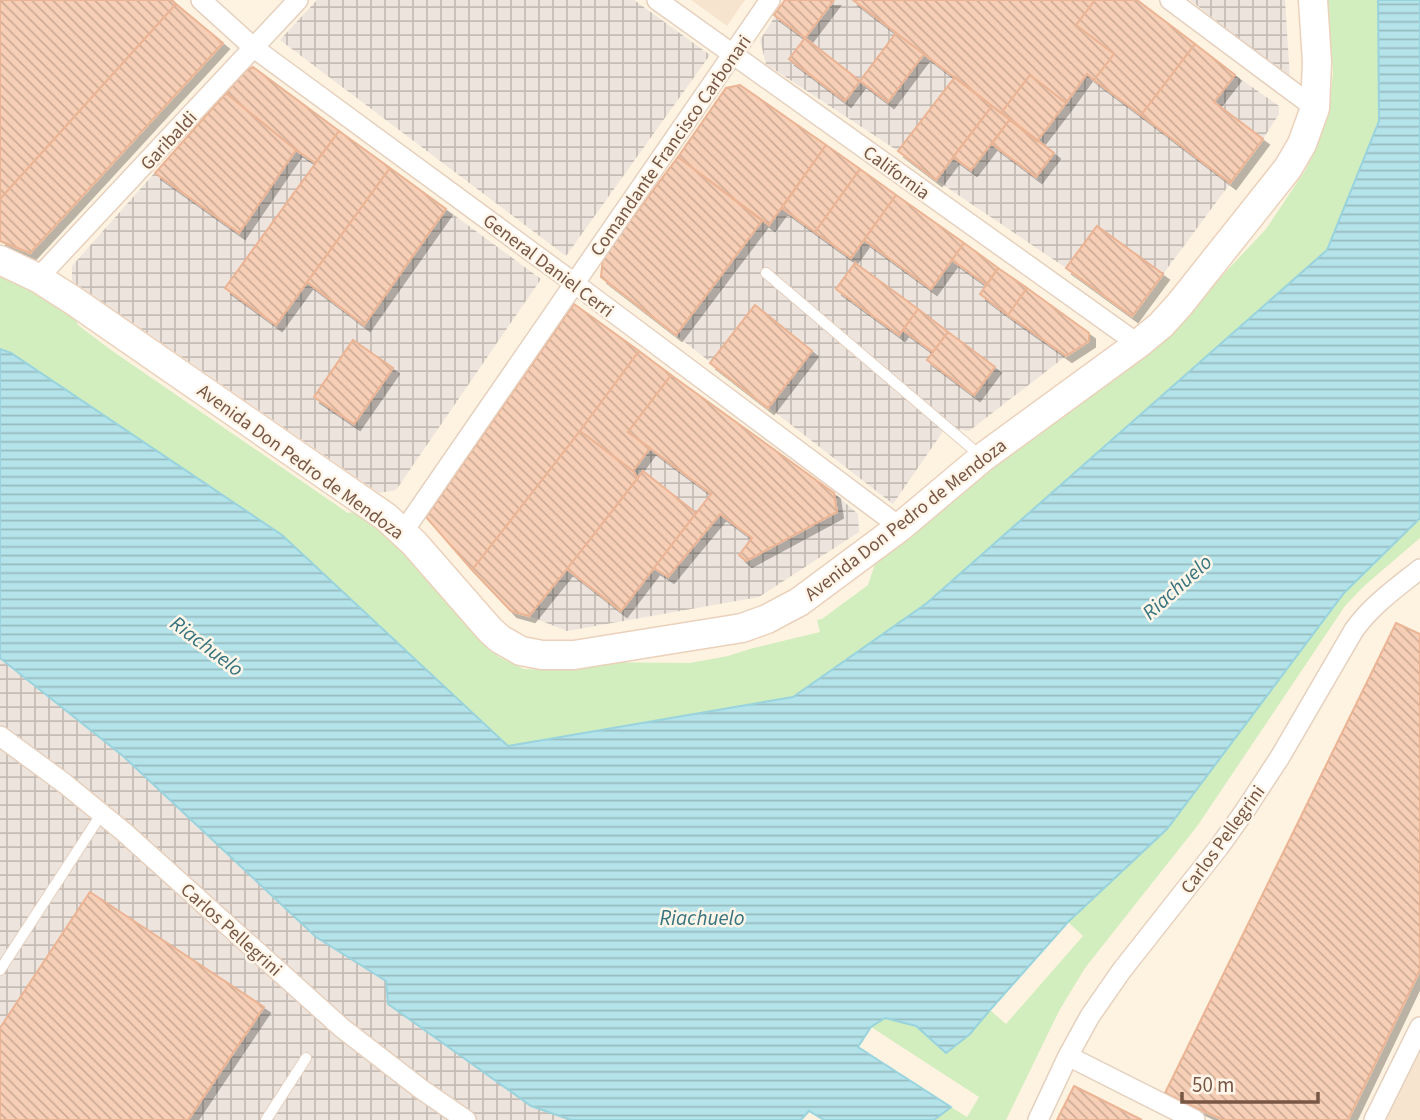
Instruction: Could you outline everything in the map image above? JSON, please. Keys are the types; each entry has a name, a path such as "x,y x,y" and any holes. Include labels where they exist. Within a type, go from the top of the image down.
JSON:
{"main road":[{"name":"Avenida Don Pedro de Mendoza","path":"0,260 38,278 75,301 386,517 403,532 500,639 521,651 542,655 573,654 742,628 767,619 799,602 900,527 982,458 1138,345 1166,320 1288,167 1302,144 1315,108 1317,62 1313,0"}],"street":[{"name":"General Daniel Cerri","path":"201,0 254,48 900,527"},
{"name":"Garibaldi","path":"38,278 298,0"},
{"name":"California","path":"657,0 1138,345"},
{"name":"Comandante Francisco Carbonari","path":"403,532 770,0"},
{"path":"1170,0 1315,108"},
{"name":"Carlos Pellegrini","path":"1038,1120 1090,1016 1244,811 1280,757 1354,630 1380,600 1420,569"},
{"name":"Carlos Pellegrini","path":"0,736 64,783 135,841 342,1028 466,1120"},
{"path":"1374,1120 1420,1027"},
{"path":"1068,1056 1195,1120"}],"lane":[{"path":"766,272 982,458"},
{"path":"0,970 102,813"},
{"path":"266,1120 306,1058"}],"shaded area":[{"path":"317,0 634,0 710,55 566,256 280,40"},
{"path":"691,0 745,0 727,26"},
{"path":"785,0 1137,0 1279,106 1279,114 1132,316 898,151 766,64 760,40"},
{"path":"1190,0 1285,0 1290,79"},
{"path":"253,67 541,279 396,490 379,493 72,281 72,266 244,72"},
{"path":"740,85 1089,333 1089,341 969,431 946,427 893,504 601,277 603,257 726,88"},
{"path":"574,304 834,493 858,514 859,532 759,597 567,631 511,611 426,517"},
{"path":"0,658 123,756 316,937 386,981 531,1106 571,1120 0,1120"},
{"path":"1420,1025 1420,1120 1375,1120"}],"green space":[{"path":"1327,0 1378,0 1379,121 1327,250 927,603 793,697 508,747 282,535 11,353 0,349 0,276 73,309 78,325 111,350 348,513 363,510 397,541 499,657 524,669 554,670 589,662 690,663 820,632 817,620 868,585 876,561 950,497 1171,330 1266,229 1306,169 1329,112 1333,72"},
{"path":"1420,518 1420,538 1345,606 1198,825 1085,968 1059,1011 1006,1120 934,1120 951,1107 967,1117 979,1097 871,1027 885,1018 916,1026 946,1053 970,1034 990,1010 1006,1024 1083,936 1068,922 1167,829 1344,593"}],"water":[{"name":"Riachuelo","path":"1378,0 1420,0 1420,518 1344,593 1167,829 1068,922 970,1034 946,1053 916,1026 885,1018 871,1027 858,1047 951,1107 934,1120 824,1120 809,1111 801,1120 571,1120 531,1106 388,1004 386,981 316,937 123,756 0,658 0,349 11,353 282,535 508,746 793,697 927,603 1327,250 1379,121"}],"building":[{"path":"0,0 172,0 176,4 0,199"},
{"path":"785,0 834,0 805,38 774,15"},
{"path":"853,0 1095,0 1076,25 1114,54 1094,80 1087,74 1066,103 1030,75 1001,113"},
{"path":"1095,0 1137,0 1195,44 1141,115 1094,80 1114,54 1076,25"},
{"path":"176,4 223,43 30,253 0,241 0,199"},
{"path":"896,33 924,54 888,102 860,81"},
{"path":"805,38 860,81 845,101 789,59"},
{"path":"1195,44 1235,75 1214,102 1263,139 1230,183 1141,115"},
{"path":"253,67 339,131 315,163 226,93 244,72"},
{"path":"1030,75 1066,103 1037,141 1001,113"},
{"path":"955,77 992,106 936,180 898,151"},
{"path":"740,85 826,145 769,225 678,157 726,88"},
{"path":"226,93 296,150 239,233 155,173"},
{"path":"992,106 1010,119 971,170 953,157"},
{"path":"1010,119 1054,153 1036,177 992,144"},
{"path":"339,131 390,168 276,325 225,288"},
{"path":"826,145 860,169 815,232 782,208"},
{"path":"678,157 762,221 676,335 601,277 603,257"},
{"path":"390,168 446,209 364,325 307,282"},
{"path":"860,169 896,195 851,258 815,232"},
{"path":"896,195 964,243 931,289 864,240"},
{"path":"1097,226 1163,274 1132,316 1066,268"},
{"path":"964,243 998,268 987,285 952,260"},
{"path":"855,263 918,309 899,335 836,289"},
{"path":"998,268 1027,288 1008,315 980,294"},
{"path":"1027,288 1089,333 1089,341 1066,356 1008,315"},
{"path":"574,304 639,351 472,570 426,517"},
{"path":"755,305 812,351 768,408 710,363"},
{"path":"918,309 948,332 933,352 903,330"},
{"path":"948,332 995,367 974,395 927,360"},
{"path":"353,340 393,368 354,424 314,397"},
{"path":"639,351 671,375 628,432 650,448 633,471 580,431"},
{"path":"671,375 834,493 837,512 746,561 739,555 752,538 720,514 668,577 654,568 711,494 628,432"},
{"path":"580,431 633,471 638,478 529,616 511,611 472,570"},
{"path":"643,471 696,513 621,611 567,569"},
{"path":"1396,623 1420,634 1420,970 1348,1120 1223,1120 1165,1093"},
{"path":"90,892 264,1007 188,1120 0,1120 0,1028"},
{"path":"1074,1086 1142,1120 1057,1120"}]}
